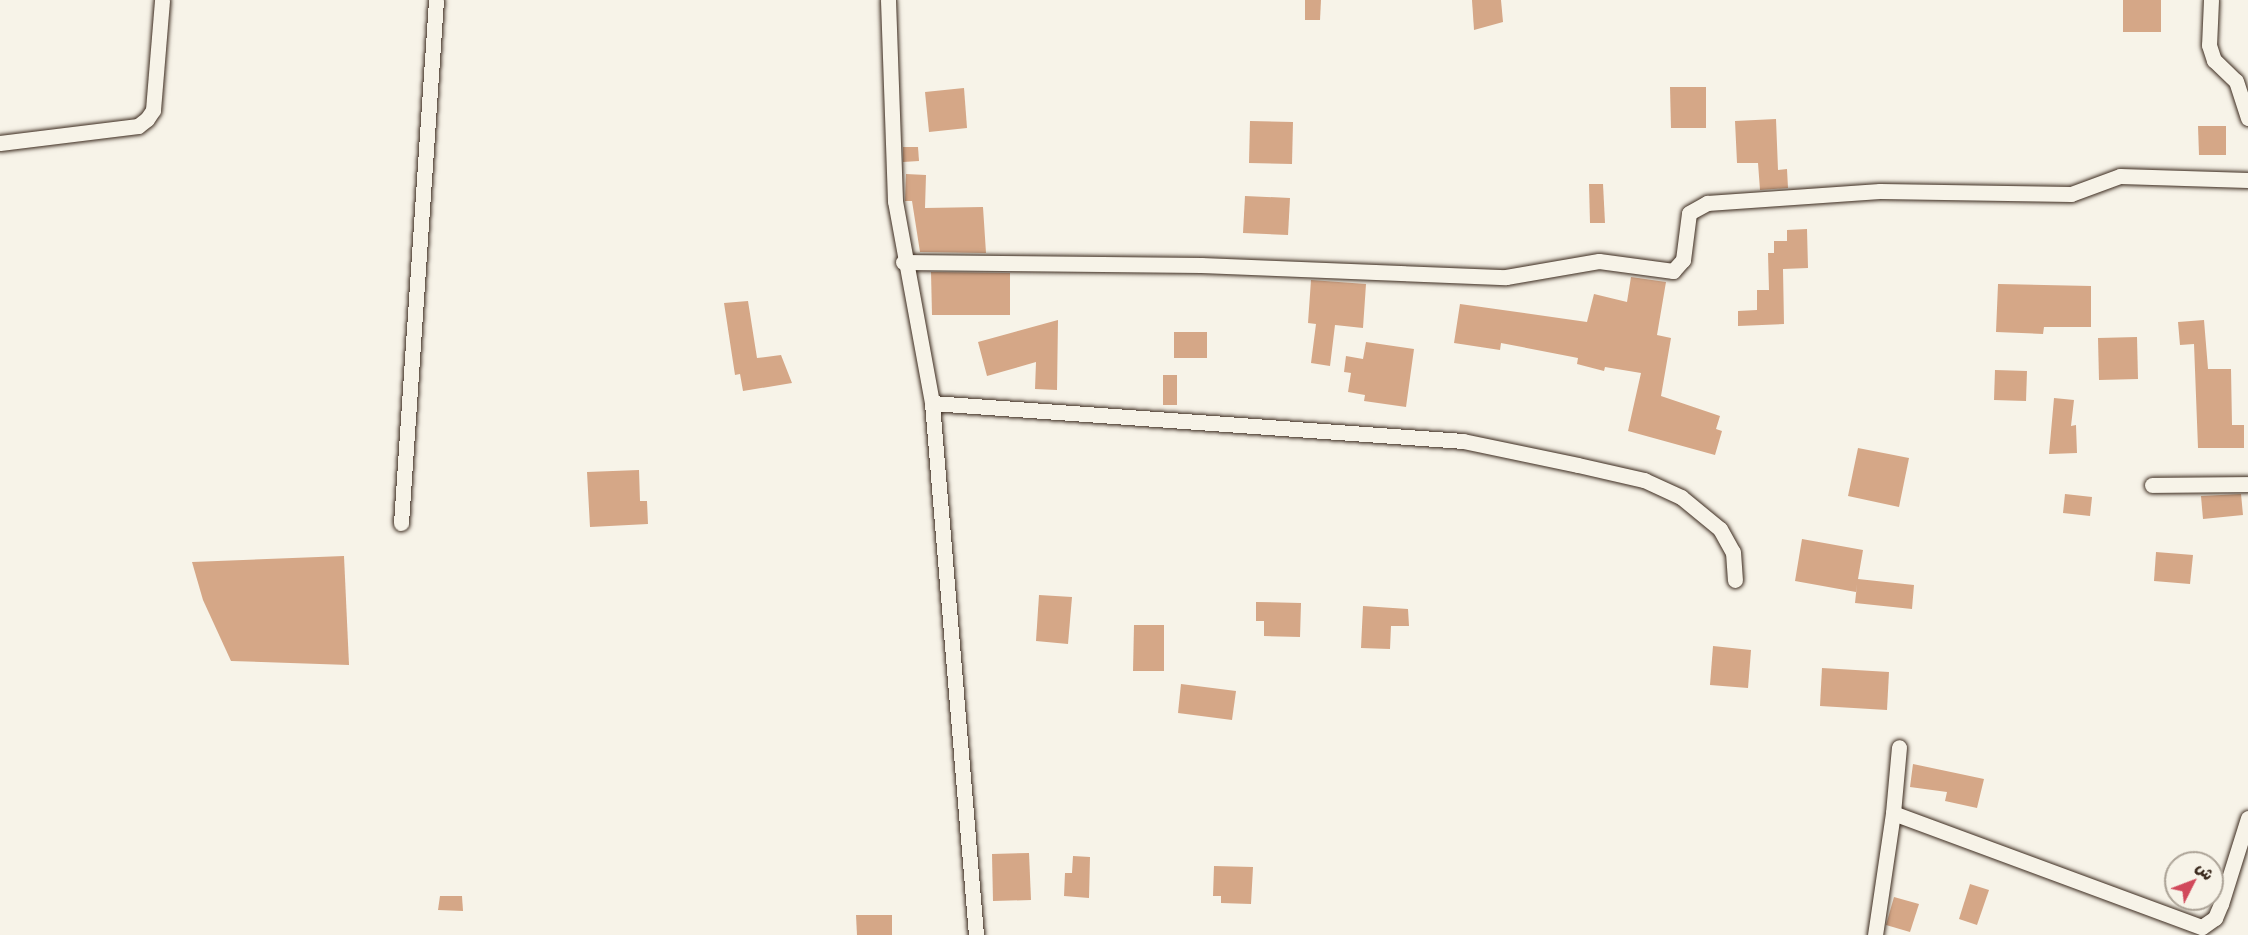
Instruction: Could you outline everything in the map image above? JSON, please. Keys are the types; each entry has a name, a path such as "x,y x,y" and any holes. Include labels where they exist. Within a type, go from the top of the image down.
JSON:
{"street":[{"path":"0,143 138,126 147,119 153,110 162,0"},
{"path":"401,523 436,0"},
{"path":"888,0 895,201 903,262 932,403 976,935"},
{"path":"2211,0 2209,45 2214,60 2236,81 2248,118"},
{"path":"903,262 1201,265 1506,277 1599,261 1674,271 1683,260 1689,213 1707,203 1880,191 2071,194 2120,176 2248,180"},
{"path":"932,403 1463,441 1578,465 1644,480 1681,497 1719,529 1733,552 1735,580"},
{"path":"2151,485 2248,484"},
{"path":"1875,935 1893,813 1899,747"},
{"path":"1893,813 2202,927 2215,918 2221,904 2248,818"}],"building":[{"path":"1305,0 1321,0 1320,20 1305,20"},
{"path":"1472,0 1501,0 1503,22 1474,30"},
{"path":"2123,0 2161,0 2161,32 2123,32"},
{"path":"1670,87 1706,87 1706,128 1671,128"},
{"path":"964,88 967,128 929,132 925,92"},
{"path":"1776,119 1778,170 1787,169 1788,188 1760,190 1758,163 1737,163 1735,121"},
{"path":"1250,121 1293,122 1292,164 1249,163"},
{"path":"2198,126 2226,126 2226,155 2199,155"},
{"path":"903,147 918,147 919,161 903,162"},
{"path":"906,174 926,175 925,208 983,207 986,253 920,252 912,201 905,201"},
{"path":"1589,184 1603,184 1605,223 1590,223"},
{"path":"1245,196 1290,198 1288,235 1243,233"},
{"path":"1807,229 1808,268 1783,269 1784,324 1738,326 1738,311 1757,310 1757,290 1769,290 1768,253 1774,253 1774,241 1787,241 1787,230"},
{"path":"931,272 1010,273 1010,315 932,315"},
{"path":"1631,277 1666,282 1657,335 1671,338 1661,396 1720,416 1716,429 1722,431 1715,455 1628,431 1641,373 1605,367 1604,371 1577,364 1578,358 1501,343 1500,350 1454,343 1460,304 1587,322 1594,294 1627,302"},
{"path":"1311,280 1366,284 1363,328 1335,325 1330,366 1311,363 1316,324 1308,323"},
{"path":"1998,284 2091,286 2091,327 2044,327 2043,334 1996,332"},
{"path":"748,301 757,358 781,355 792,383 743,391 740,374 735,375 724,303"},
{"path":"1058,320 1057,390 1035,389 1036,362 987,376 978,342"},
{"path":"2204,320 2208,369 2231,369 2232,425 2244,425 2244,448 2198,448 2194,344 2180,345 2178,322"},
{"path":"1174,332 1207,332 1207,358 1174,358"},
{"path":"2137,337 2138,379 2099,380 2098,338"},
{"path":"1366,342 1414,349 1406,407 1364,401 1365,395 1348,392 1351,373 1344,372 1346,356 1363,359"},
{"path":"1995,370 2027,371 2026,401 1994,400"},
{"path":"1163,375 1177,375 1177,405 1163,405"},
{"path":"2054,398 2074,400 2071,426 2076,425 2077,453 2049,454"},
{"path":"1858,448 1909,458 1899,507 1848,496"},
{"path":"639,470 640,501 647,501 648,524 590,527 587,472"},
{"path":"2065,494 2092,497 2090,516 2063,513"},
{"path":"2241,494 2243,515 2203,519 2201,496"},
{"path":"1802,539 1863,550 1858,579 1914,585 1912,609 1855,603 1857,584 1856,592 1795,581"},
{"path":"2156,552 2193,555 2190,584 2154,581"},
{"path":"344,556 349,665 231,661 203,600 192,562"},
{"path":"1039,595 1072,597 1068,644 1036,641"},
{"path":"1256,602 1301,603 1300,637 1264,636 1264,621 1256,621"},
{"path":"1363,606 1408,609 1409,626 1391,626 1390,649 1361,648"},
{"path":"1134,625 1164,625 1164,671 1133,671"},
{"path":"1713,646 1751,650 1748,688 1710,685"},
{"path":"1822,668 1889,672 1887,710 1820,706"},
{"path":"1181,684 1236,691 1232,720 1178,713"},
{"path":"1913,764 1984,779 1977,808 1945,801 1947,792 1910,787"},
{"path":"1029,853 1031,900 993,901 992,854"},
{"path":"1073,856 1090,857 1089,898 1064,896 1065,873 1072,873"},
{"path":"1214,866 1253,867 1251,904 1221,903 1221,896 1213,896"},
{"path":"1970,884 1989,890 1977,925 1959,919"},
{"path":"440,896 462,896 463,911 438,910"},
{"path":"1894,897 1919,904 1910,932 1886,925"},
{"path":"856,915 892,915 892,935 857,935"}]}
